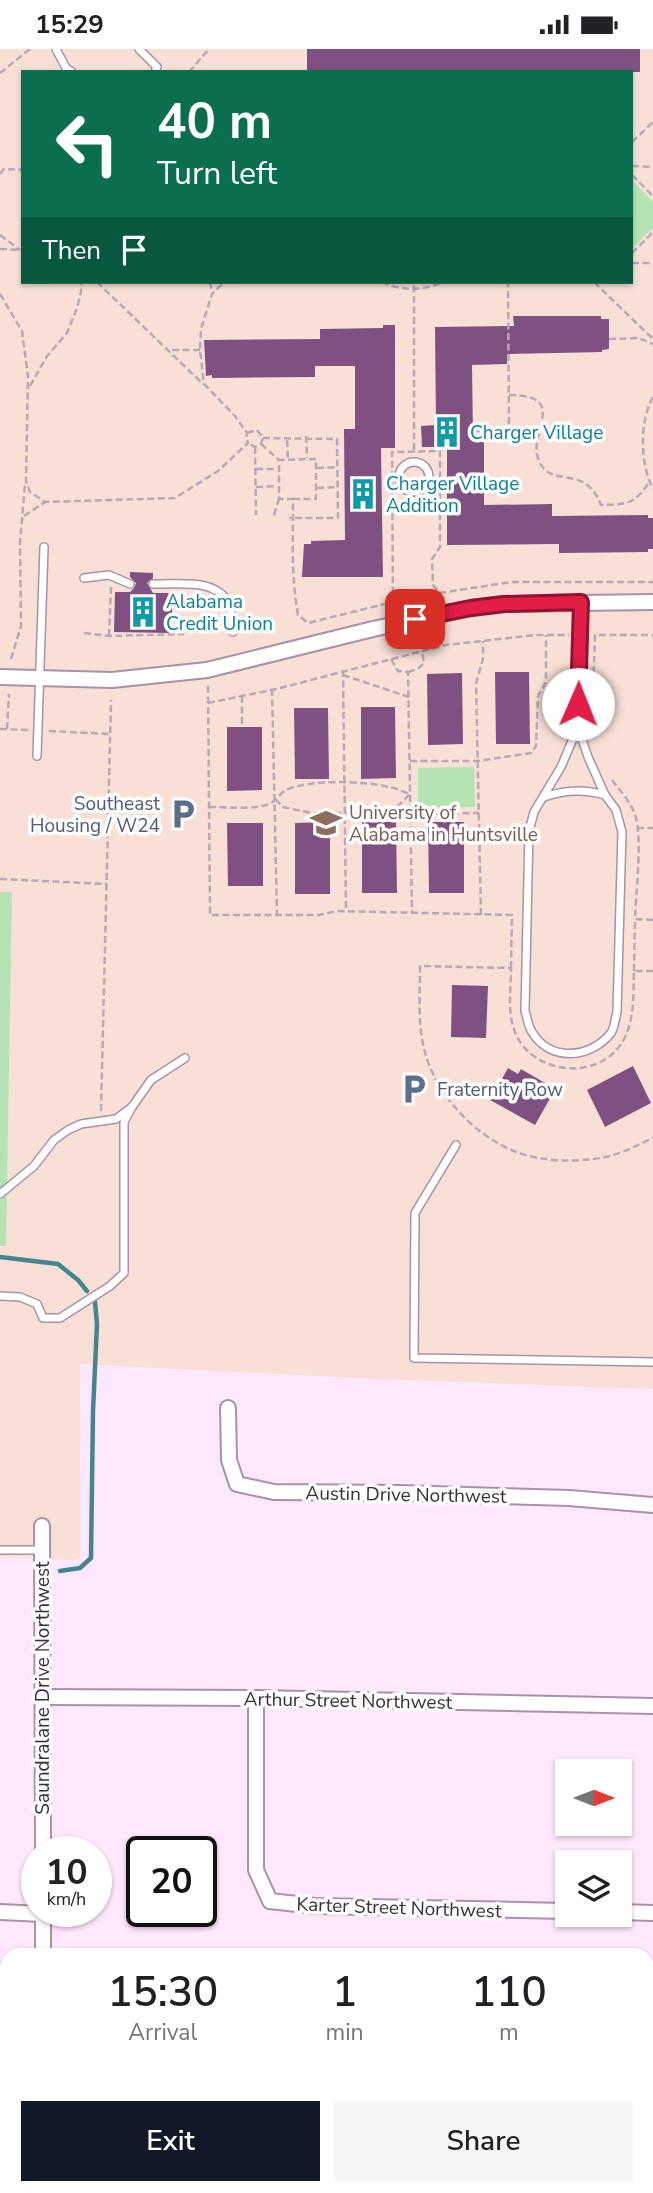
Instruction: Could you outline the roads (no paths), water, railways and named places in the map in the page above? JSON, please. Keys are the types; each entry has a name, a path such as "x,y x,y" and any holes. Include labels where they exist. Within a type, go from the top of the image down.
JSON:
{"street":[{"path":"0,677 112,680 207,670 471,608 504,604 653,602"},
{"name":"Austin Drive Northwest","path":"228,1408 229,1460 237,1484 249,1487 274,1492 569,1498 653,1505"},
{"name":"Saundralane Drive Northwest","path":"42,1525 43,1836"},
{"name":"Arthur Street Northwest","path":"44,1697 256,1698 653,1706"},
{"name":"Karter Street Northwest","path":"256,1698 256,1870 270,1901 315,1906 555,1911"},
{"path":"632,1912 653,1913"},
{"path":"0,1913 21,1913"},
{"path":"43,1927 43,1948"}],"lane":[{"path":"56,49 69,70"},
{"path":"139,49 157,67 156,70"},
{"path":"411,461 421,463 428,470 429,479 424,488 416,492 408,491 402,486 399,476 403,467 411,461"},
{"path":"37,756 44,547"},
{"path":"84,578 109,575 130,584"},
{"path":"153,584 207,585 222,594 229,605 233,632"},
{"path":"578,727 561,767 534,812 528,831 525,1011 531,1031 544,1046 559,1053 578,1054 596,1046 612,1031 617,1012 622,832 616,810 605,795 587,757 578,727 581,602"},
{"path":"544,797 562,791 587,790 605,795"},
{"path":"0,1296 20,1297 37,1304 43,1318 60,1318 110,1286 124,1273 124,1122 151,1080 185,1058"},
{"path":"0,1194 34,1165 61,1135 81,1124 116,1119 132,1107"},
{"path":"456,1145 415,1213 414,1358 653,1362"},
{"path":"0,1550 41,1550"}],"waterway":[{"path":"0,1257 58,1264 87,1291"},
{"path":"60,1571 80,1568 91,1558 97,1324 95,1302"}],"place":[{"name":"Charger Village","path":"447,432"},
{"name":"Charger Village Addition","path":"363,494"},
{"name":"Alabama Credit Union","path":"143,612"},
{"name":"Southeast Housing / W24","path":"183,814"},
{"name":"University of Alabama in Huntsville","path":"326,823"},
{"name":"Fraternity Row","path":"414,1089"}]}
